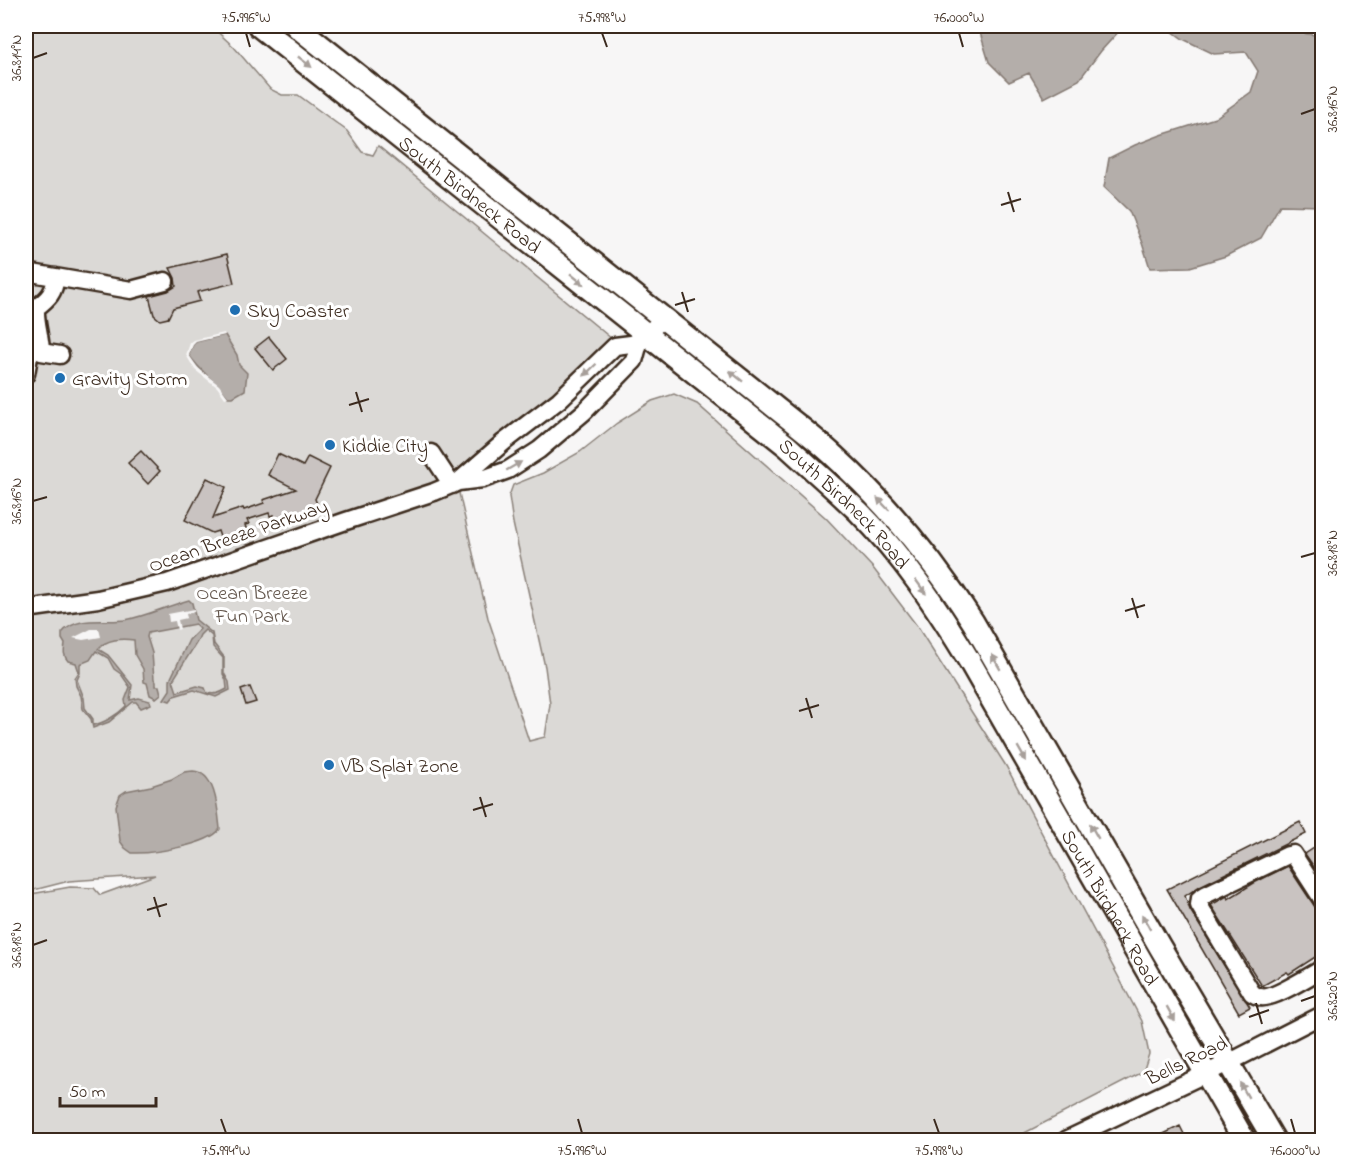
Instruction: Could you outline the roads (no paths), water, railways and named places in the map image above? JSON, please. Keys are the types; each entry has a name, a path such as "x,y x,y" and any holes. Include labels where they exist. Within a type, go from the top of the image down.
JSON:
{"main road":[{"name":"South Birdneck Road","path":"260,26 643,339 787,446 860,513 920,585 970,662 1204,1074 1244,1140"},
{"name":"South Birdneck Road","path":"296,26 833,455 886,507 938,570 973,622 1274,1140"}],"street":[{"path":"26,272 130,290 165,281"},
{"path":"56,277 51,297 28,309 35,320 41,342 41,352 60,355"},
{"name":"Ocean Breeze Parkway","path":"26,609 98,599 167,583 455,483 483,479 508,470 539,450 584,412 634,361 643,339 663,318"},
{"path":"26,326 31,345 26,374"},
{"name":"Ocean Breeze Parkway","path":"455,483 559,400 615,346 643,339"},
{"path":"524,427 539,450"},
{"path":"431,453 455,483"},
{"path":"1323,899 1293,854 1205,895 1200,898 1199,905 1252,993 1258,997 1263,998 1283,990 1323,969"},
{"name":"Bells Road","path":"1066,1140 1323,1015"}],"place":[{"name":"Sky Coaster","path":"235,310"},
{"name":"Gravity Storm","path":"60,378"},
{"name":"Kiddie City","path":"330,445"},
{"name":"VB Splat Zone","path":"329,765"}],"park label":[{"name":"Ocean Breeze Fun Park","path":"252,604"}]}
